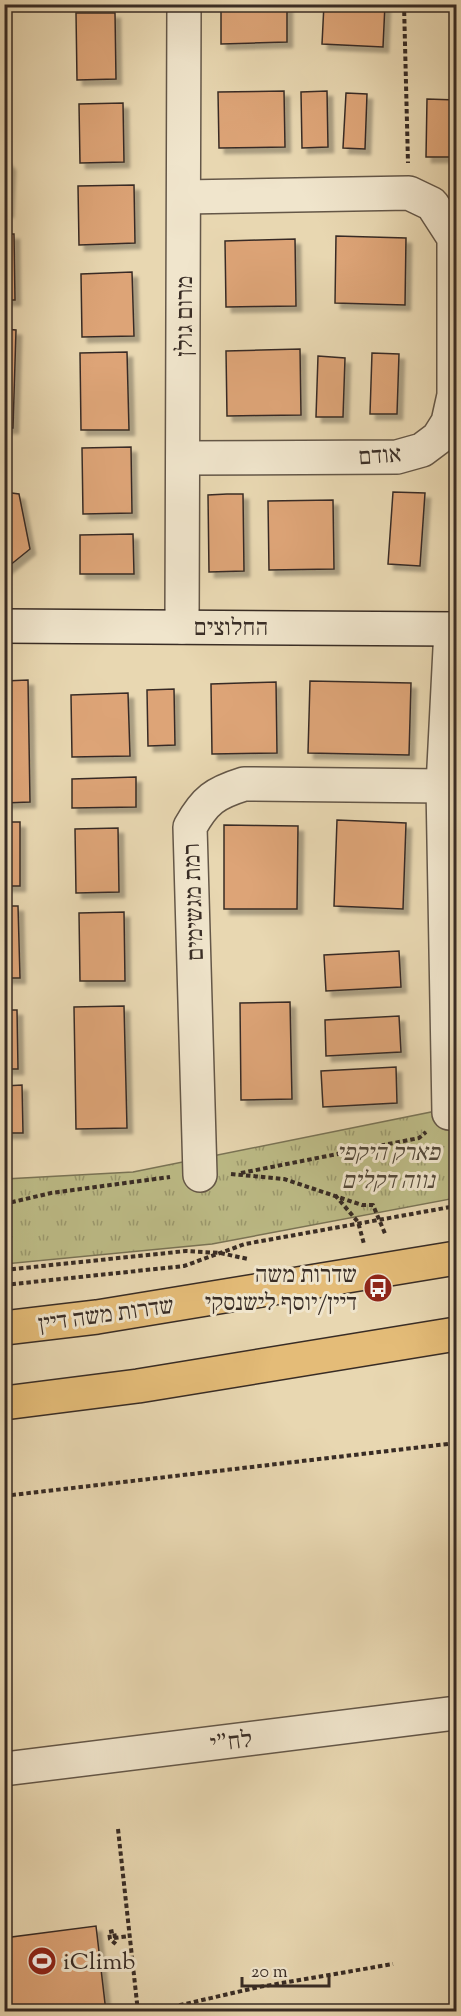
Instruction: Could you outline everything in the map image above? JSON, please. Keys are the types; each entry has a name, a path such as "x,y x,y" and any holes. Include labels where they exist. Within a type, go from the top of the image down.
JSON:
{"main road":[{"name":"שדרות משה דיין","path":"4,1328 98,1317 456,1258"},
{"path":"4,1403 138,1386 456,1334"}],"street":[{"name":"מרום גולן","path":"182,627 184,4"},
{"path":"184,197 409,193"},
{"name":"אודם","path":"183,458 397,458 422,450 438,438 448,422 454,395 454,238 432,204 409,193"},
{"name":"החלוצים","path":"4,626 454,629"},
{"path":"449,1113 442,786 454,629"},
{"name":"רמת מגשימים","path":"200,1175 190,827 202,806 221,791 244,784 442,786"},
{"name":"לח\"י","path":"4,1769 456,1713"}],"path":[{"path":"404,4 409,193"},
{"path":"236,1174 418,1138 449,1113"},
{"path":"334,1194 358,1222"},
{"path":"4,1285 184,1266 245,1244 456,1206"},
{"path":"352,1242 398,1234"},
{"path":"4,1270 186,1251 220,1253 247,1259 259,1257"},
{"path":"4,1496 456,1443"},
{"path":"118,1829 138,2012"},
{"path":"118,1946 113,1939 129,1936"},
{"path":"150,2012 259,1987 393,1964"}],"green space":[{"name":"פארק היקפי נווה דקלים","path":"456,1107 456,1198 212,1244 5,1264 5,1179 133,1172"}],"building":[{"path":"221,4 287,4 287,42 221,44"},
{"path":"324,4 385,4 383,47 322,44"},
{"path":"76,13 115,13 116,79 77,80"},
{"path":"284,91 285,147 219,148 218,92"},
{"path":"327,91 328,147 302,148 301,92"},
{"path":"346,93 367,94 365,149 343,148"},
{"path":"427,99 456,100 456,157 426,157"},
{"path":"123,103 124,162 80,163 79,104"},
{"path":"4,158 10,165 8,212 4,211"},
{"path":"134,185 135,243 79,245 78,186"},
{"path":"4,234 14,234 15,300 4,300"},
{"path":"336,236 406,238 405,305 335,303"},
{"path":"295,239 296,306 226,307 225,241"},
{"path":"132,272 134,336 82,337 81,274"},
{"path":"4,329 16,330 13,428 4,428"},
{"path":"300,349 301,415 227,416 226,351"},
{"path":"127,352 129,430 81,430 80,353"},
{"path":"372,353 399,354 397,414 370,414"},
{"path":"318,356 345,358 343,417 316,417"},
{"path":"131,447 132,513 83,514 82,448"},
{"path":"4,492 19,494 30,549 4,570"},
{"path":"393,492 425,493 420,566 388,564"},
{"path":"243,494 244,571 209,572 208,495"},
{"path":"333,500 334,569 269,570 268,501"},
{"path":"133,534 134,574 80,574 80,535"},
{"path":"28,680 30,802 4,803 4,681"},
{"path":"310,681 411,683 409,755 308,753"},
{"path":"276,682 277,753 212,754 211,684"},
{"path":"174,689 175,745 148,746 147,690"},
{"path":"128,693 130,756 72,757 71,695"},
{"path":"136,777 136,807 72,808 72,779"},
{"path":"337,820 406,823 403,909 334,906"},
{"path":"4,822 20,822 20,886 4,886"},
{"path":"224,825 298,826 297,909 224,909"},
{"path":"118,828 119,892 76,893 75,829"},
{"path":"4,906 18,906 20,978 4,978"},
{"path":"124,912 125,981 80,981 79,913"},
{"path":"399,951 401,987 326,991 324,955"},
{"path":"290,1002 292,1099 241,1100 240,1003"},
{"path":"124,1006 127,1128 76,1129 74,1007"},
{"path":"4,1010 17,1010 18,1069 4,1069"},
{"path":"399,1016 401,1052 326,1056 325,1020"},
{"path":"396,1067 397,1103 323,1107 321,1071"},
{"path":"22,1085 23,1133 4,1133 4,1086"},
{"path":"96,1926 106,2012 4,2012 4,1938"}],"place":[{"name":"שדרות משה דיין/יוסף לישנסקי","path":"378,1288"},
{"name":"iClimb","path":"42,1961"}]}
